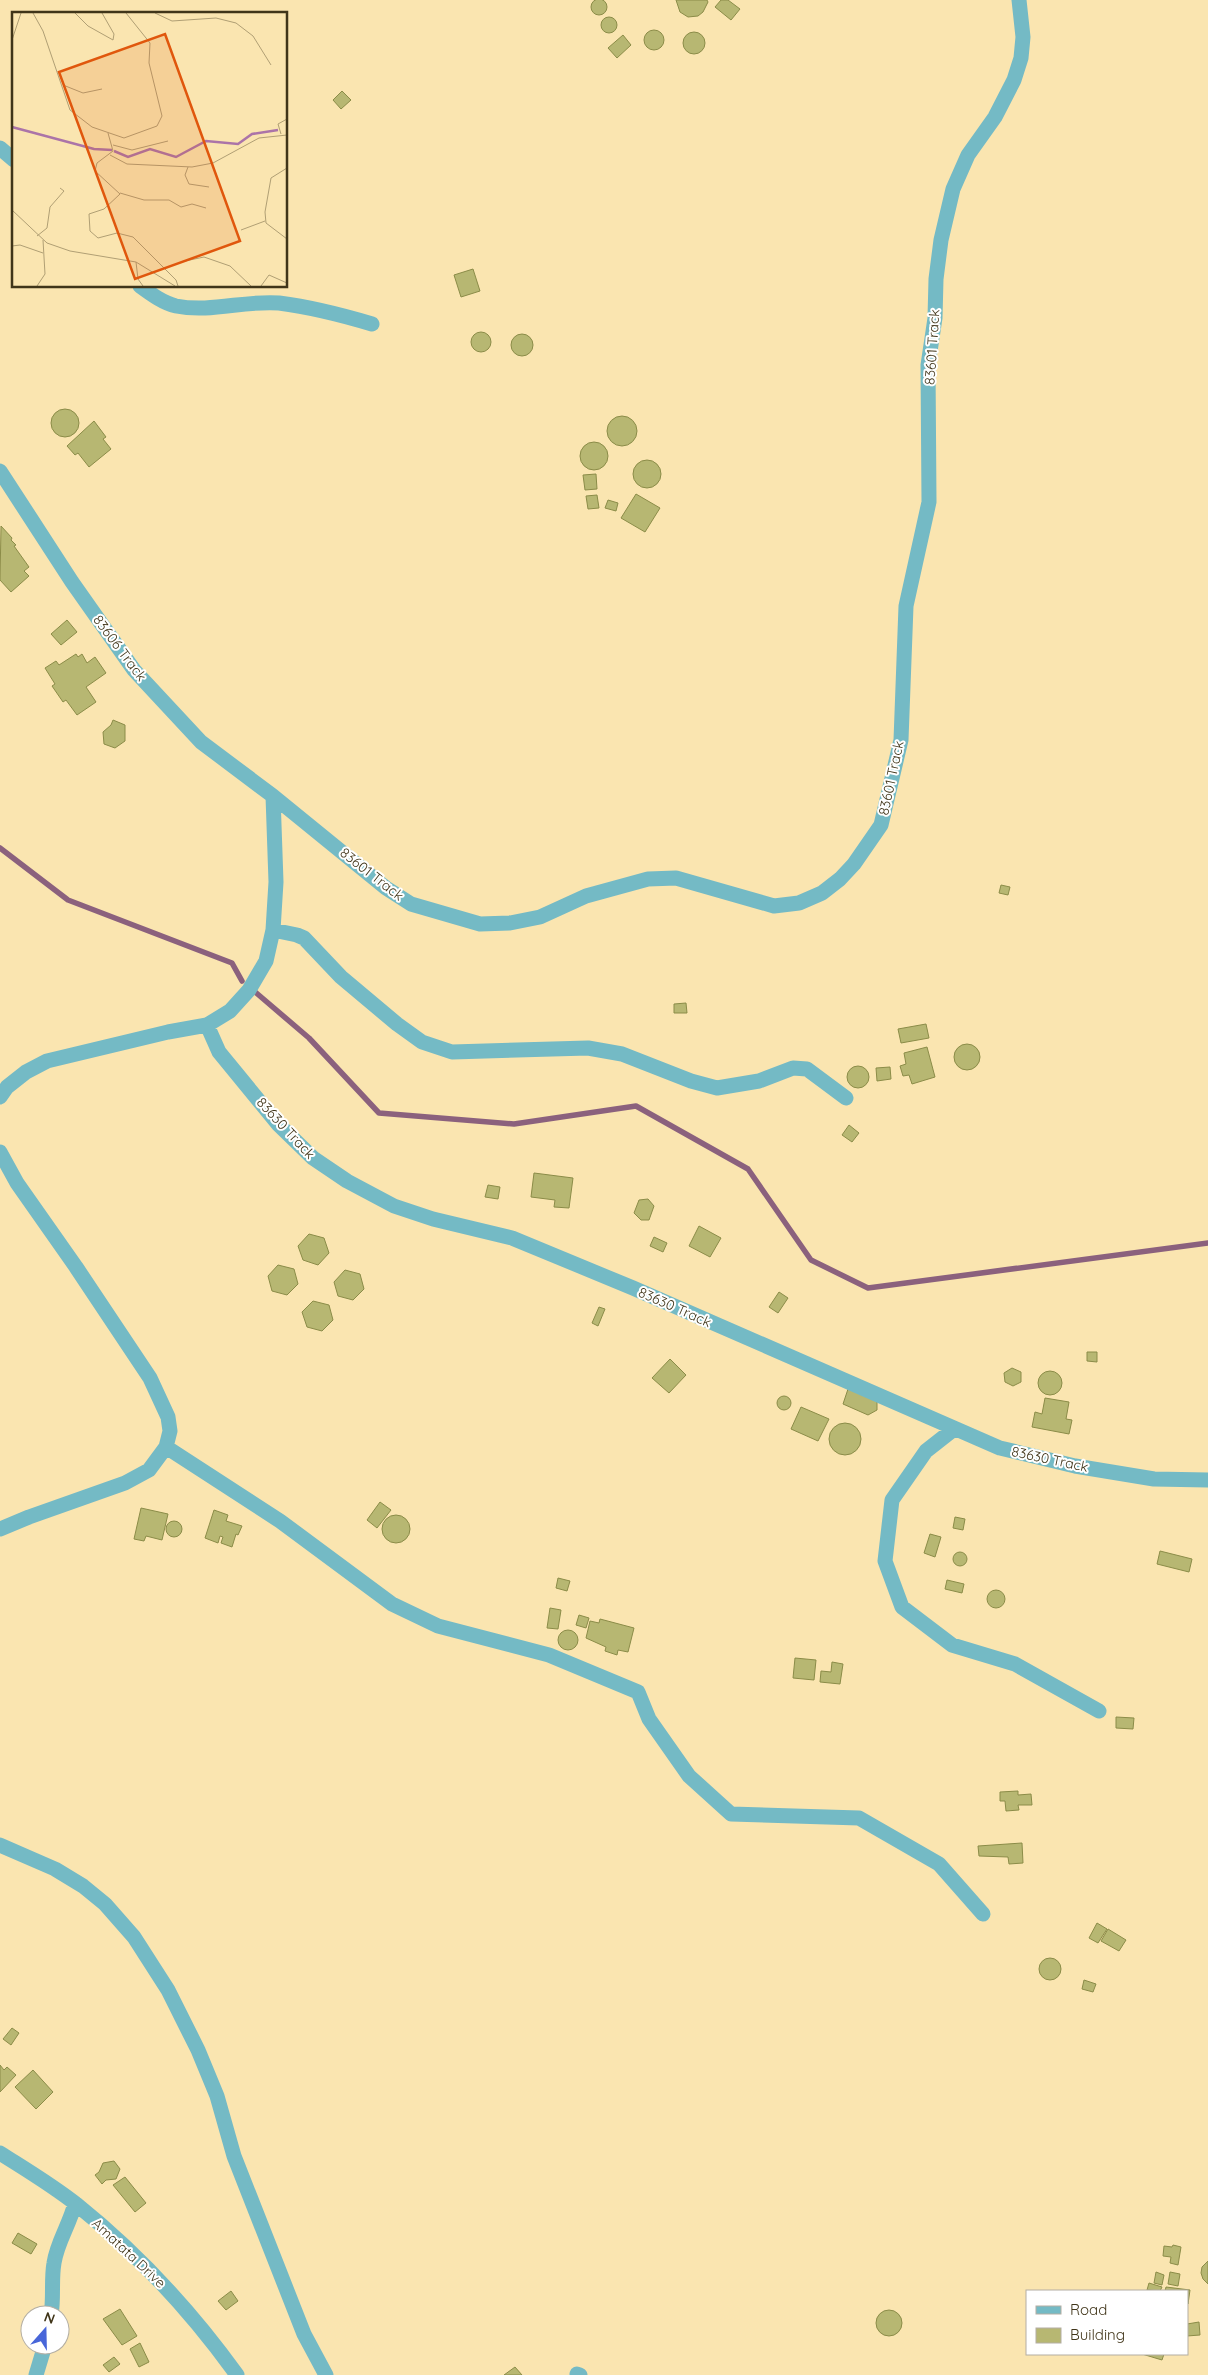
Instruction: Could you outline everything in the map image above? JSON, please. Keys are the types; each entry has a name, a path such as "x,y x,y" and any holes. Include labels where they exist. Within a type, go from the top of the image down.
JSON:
{"street":[{"name":"83601 Track","path":"273,796 386,888 411,904 480,924 510,923 540,917 586,896 648,879 676,878 774,906 799,903 822,893 840,879 870,843 881,824 900,740 906,606 930,502 928,365 935,318 936,279 941,240 953,189 968,155 995,117 1014,80 1021,58 1023,37 1019,0"},
{"path":"0,148 12,158"},
{"path":"143,288 159,300 176,306 208,309 278,303 322,311 372,324"},
{"name":"83606 Track","path":"0,472 72,582 134,670 201,742 273,796"},
{"path":"0,1097 7,1087 26,1072 47,1061 168,1032 207,1025 230,1011 249,990 266,961 273,930 276,882 273,796"},
{"path":"273,930 304,938 341,977 397,1024 422,1042 452,1052 588,1048 622,1054 690,1081 717,1088 759,1081 793,1068 807,1069 846,1098"},
{"name":"83630 Track","path":"207,1025 219,1052 278,1124 313,1158 347,1181 394,1206 433,1219 512,1238 633,1288 1000,1448 1075,1466 1154,1480 1208,1480"},
{"path":"0,1152 17,1183 150,1378 168,1417 170,1431 166,1447 150,1470 125,1483 28,1517 0,1530"},
{"path":"954,1429 926,1451 892,1500 885,1561 902,1607 952,1645 1015,1664 1099,1711"},
{"path":"166,1447 280,1521 392,1604 438,1626 549,1654 638,1692 649,1719 689,1776 731,1814 859,1818 939,1864 983,1914"},
{"path":"0,1845 55,1869 83,1886 105,1904 134,1938 168,1990 198,2050 217,2096 234,2156 304,2334 326,2375"},
{"name":"Amatata Drive","path":"0,2153 75,2203 144,2264 206,2332 237,2375"},
{"path":"51,2305 53,2264 60,2242 70,2222 75,2203"},
{"path":"35,2372 41,2355"}],"building":[{"path":"599,-1 605,1 607,7 605,13 599,15 593,13 591,7 593,1"},
{"path":"676,0 707,0 708,2 703,12 698,16 688,17 680,12"},
{"path":"721,0 728,0 740,9 731,20 715,7"},
{"path":"606,17 612,17 617,22 615,31 606,33 601,28 601,22"},
{"path":"654,30 661,33 664,40 661,47 654,50 647,47 644,40 647,33"},
{"path":"694,32 702,35 705,43 702,51 694,54 686,51 683,43 686,35"},
{"path":"623,35 631,45 617,58 608,48"},
{"path":"342,91 351,100 341,109 333,100"},
{"path":"473,269 480,291 461,297 454,275"},
{"path":"481,332 488,335 491,342 488,349 481,352 474,349 471,342 474,335"},
{"path":"522,334 530,337 533,345 530,353 522,356 514,353 511,345 514,337"},
{"path":"65,409 75,413 79,423 75,433 65,437 55,433 51,423 55,413"},
{"path":"622,416 633,420 637,431 633,442 622,446 611,442 607,431 611,420"},
{"path":"94,421 106,437 103,439 111,449 89,467 78,453 75,455 67,446"},
{"path":"594,442 604,446 608,456 604,466 594,470 584,466 580,456 584,446"},
{"path":"647,460 657,464 661,474 657,484 647,488 637,484 633,474 637,464"},
{"path":"596,474 597,489 585,490 583,475"},
{"path":"636,494 660,508 645,532 621,518"},
{"path":"597,495 599,508 588,509 586,496"},
{"path":"608,500 618,503 616,511 605,508"},
{"path":"1,526 12,538 11,540 16,545 14,546 29,567 24,571 29,576 11,592 0,580"},
{"path":"67,620 77,632 61,645 51,634"},
{"path":"76,654 78,657 82,654 87,663 95,657 106,673 86,687 96,702 77,715 66,700 63,702 52,686 55,684 45,668 56,661 59,665"},
{"path":"113,720 125,725 125,741 115,748 104,744 103,732 111,725"},
{"path":"1001,885 1010,887 1008,895 999,893"},
{"path":"686,1003 687,1013 674,1013 674,1004"},
{"path":"926,1024 929,1038 901,1043 898,1029"},
{"path":"967,1044 976,1048 980,1057 976,1066 967,1070 958,1066 954,1057 958,1048"},
{"path":"927,1047 935,1077 912,1084 909,1075 903,1076 900,1066 906,1064 904,1053"},
{"path":"858,1066 866,1069 869,1077 866,1085 858,1088 850,1085 847,1077 850,1069"},
{"path":"890,1067 891,1079 877,1081 876,1068"},
{"path":"849,1125 859,1133 852,1142 842,1135"},
{"path":"534,1173 573,1178 569,1208 554,1207 555,1200 531,1197"},
{"path":"488,1185 500,1187 498,1199 485,1197"},
{"path":"648,1199 654,1206 649,1220 641,1220 634,1213 639,1200"},
{"path":"699,1226 721,1238 710,1257 689,1246"},
{"path":"309,1234 324,1238 329,1253 318,1265 303,1260 298,1246"},
{"path":"654,1237 667,1243 663,1252 650,1246"},
{"path":"278,1265 294,1269 298,1284 287,1295 272,1291 268,1276"},
{"path":"345,1270 360,1274 364,1289 353,1300 338,1296 334,1282"},
{"path":"779,1292 788,1298 778,1313 769,1307"},
{"path":"313,1301 329,1305 333,1320 322,1331 307,1327 302,1312"},
{"path":"599,1307 605,1309 598,1326 592,1323"},
{"path":"1087,1352 1097,1352 1097,1362 1087,1361"},
{"path":"670,1359 686,1375 669,1393 652,1378"},
{"path":"1012,1368 1021,1372 1021,1382 1013,1386 1005,1382 1004,1373"},
{"path":"1050,1371 1055,1372 1061,1378 1061,1388 1055,1394 1050,1395 1045,1394 1039,1388 1038,1383 1039,1378 1045,1372"},
{"path":"848,1389 877,1399 877,1410 868,1415 843,1404"},
{"path":"781,1396 787,1396 791,1403 787,1410 781,1410 777,1406 777,1400"},
{"path":"1045,1398 1069,1402 1066,1419 1072,1420 1069,1434 1032,1427 1035,1412 1042,1414"},
{"path":"801,1407 829,1419 818,1441 791,1429"},
{"path":"845,1423 857,1427 861,1439 857,1451 845,1455 833,1451 829,1439 833,1427"},
{"path":"380,1502 391,1510 377,1528 367,1520"},
{"path":"141,1508 168,1514 162,1540 146,1536 144,1541 134,1539"},
{"path":"214,1510 228,1515 226,1521 242,1526 238,1535 236,1534 232,1547 221,1543 223,1537 220,1536 218,1543 205,1538"},
{"path":"396,1515 406,1519 410,1529 406,1539 396,1543 386,1539 382,1529 386,1519"},
{"path":"955,1517 965,1519 963,1530 953,1528"},
{"path":"171,1521 177,1521 182,1526 180,1535 171,1537 166,1532 166,1526"},
{"path":"930,1534 941,1537 935,1557 924,1553"},
{"path":"1160,1551 1192,1559 1189,1572 1157,1564"},
{"path":"957,1552 963,1552 967,1559 963,1566 957,1566 953,1562 953,1556"},
{"path":"558,1578 570,1581 567,1591 556,1588"},
{"path":"947,1580 964,1584 962,1593 945,1589"},
{"path":"996,1590 1002,1593 1005,1599 1002,1605 996,1608 990,1605 987,1599 990,1593"},
{"path":"550,1608 561,1610 558,1629 547,1628"},
{"path":"579,1615 589,1618 586,1628 576,1625"},
{"path":"600,1619 634,1628 628,1652 618,1650 617,1655 605,1651 606,1647 586,1638 590,1621 599,1623"},
{"path":"568,1630 575,1633 578,1640 575,1647 568,1650 561,1647 558,1640 561,1633"},
{"path":"795,1658 816,1660 814,1680 793,1678"},
{"path":"832,1662 843,1664 840,1684 820,1682 821,1671 831,1672"},
{"path":"1116,1717 1134,1718 1133,1729 1116,1728"},
{"path":"1018,1791 1018,1795 1031,1794 1032,1805 1018,1805 1019,1810 1006,1811 1005,1801 1000,1801 1000,1792"},
{"path":"1022,1843 1023,1863 1009,1864 1008,1857 979,1856 978,1846"},
{"path":"1097,1923 1107,1929 1098,1943 1089,1938"},
{"path":"1108,1929 1126,1940 1119,1951 1101,1941"},
{"path":"1050,1958 1058,1961 1061,1969 1058,1977 1050,1980 1042,1977 1039,1969 1042,1961"},
{"path":"1084,1980 1096,1984 1093,1992 1082,1989"},
{"path":"12,2028 19,2033 11,2045 3,2039"},
{"path":"0,2065 4,2070 7,2067 16,2075 0,2092"},
{"path":"33,2070 53,2092 36,2109 15,2087"},
{"path":"114,2161 120,2169 116,2179 106,2180 102,2184 95,2175 99,2172 103,2163"},
{"path":"125,2177 146,2203 135,2212 113,2185"},
{"path":"18,2233 37,2244 31,2254 12,2243"},
{"path":"1173,2245 1181,2247 1178,2265 1170,2263 1171,2257 1163,2256 1164,2246 1172,2247"},
{"path":"1208,2261 1208,2284 1203,2279 1201,2273 1202,2267"},
{"path":"1156,2272 1164,2275 1162,2285 1154,2283"},
{"path":"1170,2272 1180,2274 1178,2286 1168,2284"},
{"path":"1149,2283 1162,2287 1160,2290 1147,2290"},
{"path":"1166,2287 1190,2290 1188,2304 1188,2290 1165,2290"},
{"path":"231,2291 238,2301 226,2310 218,2301"},
{"path":"120,2309 137,2336 122,2345 103,2319"},
{"path":"889,2310 898,2314 902,2323 898,2332 889,2336 880,2332 876,2323 880,2314"},
{"path":"1199,2322 1200,2335 1188,2336 1188,2324"},
{"path":"140,2343 149,2362 139,2367 130,2349"},
{"path":"1145,2355 1164,2355 1162,2360"},
{"path":"114,2357 120,2364 109,2372 103,2365"},
{"path":"515,2367 522,2375 504,2375"}],"waterway":[{"path":"0,848 68,900 232,963 242,981"},
{"path":"254,991 309,1038 379,1113 514,1124 636,1106 748,1169 811,1260 868,1288 1208,1243"}]}
